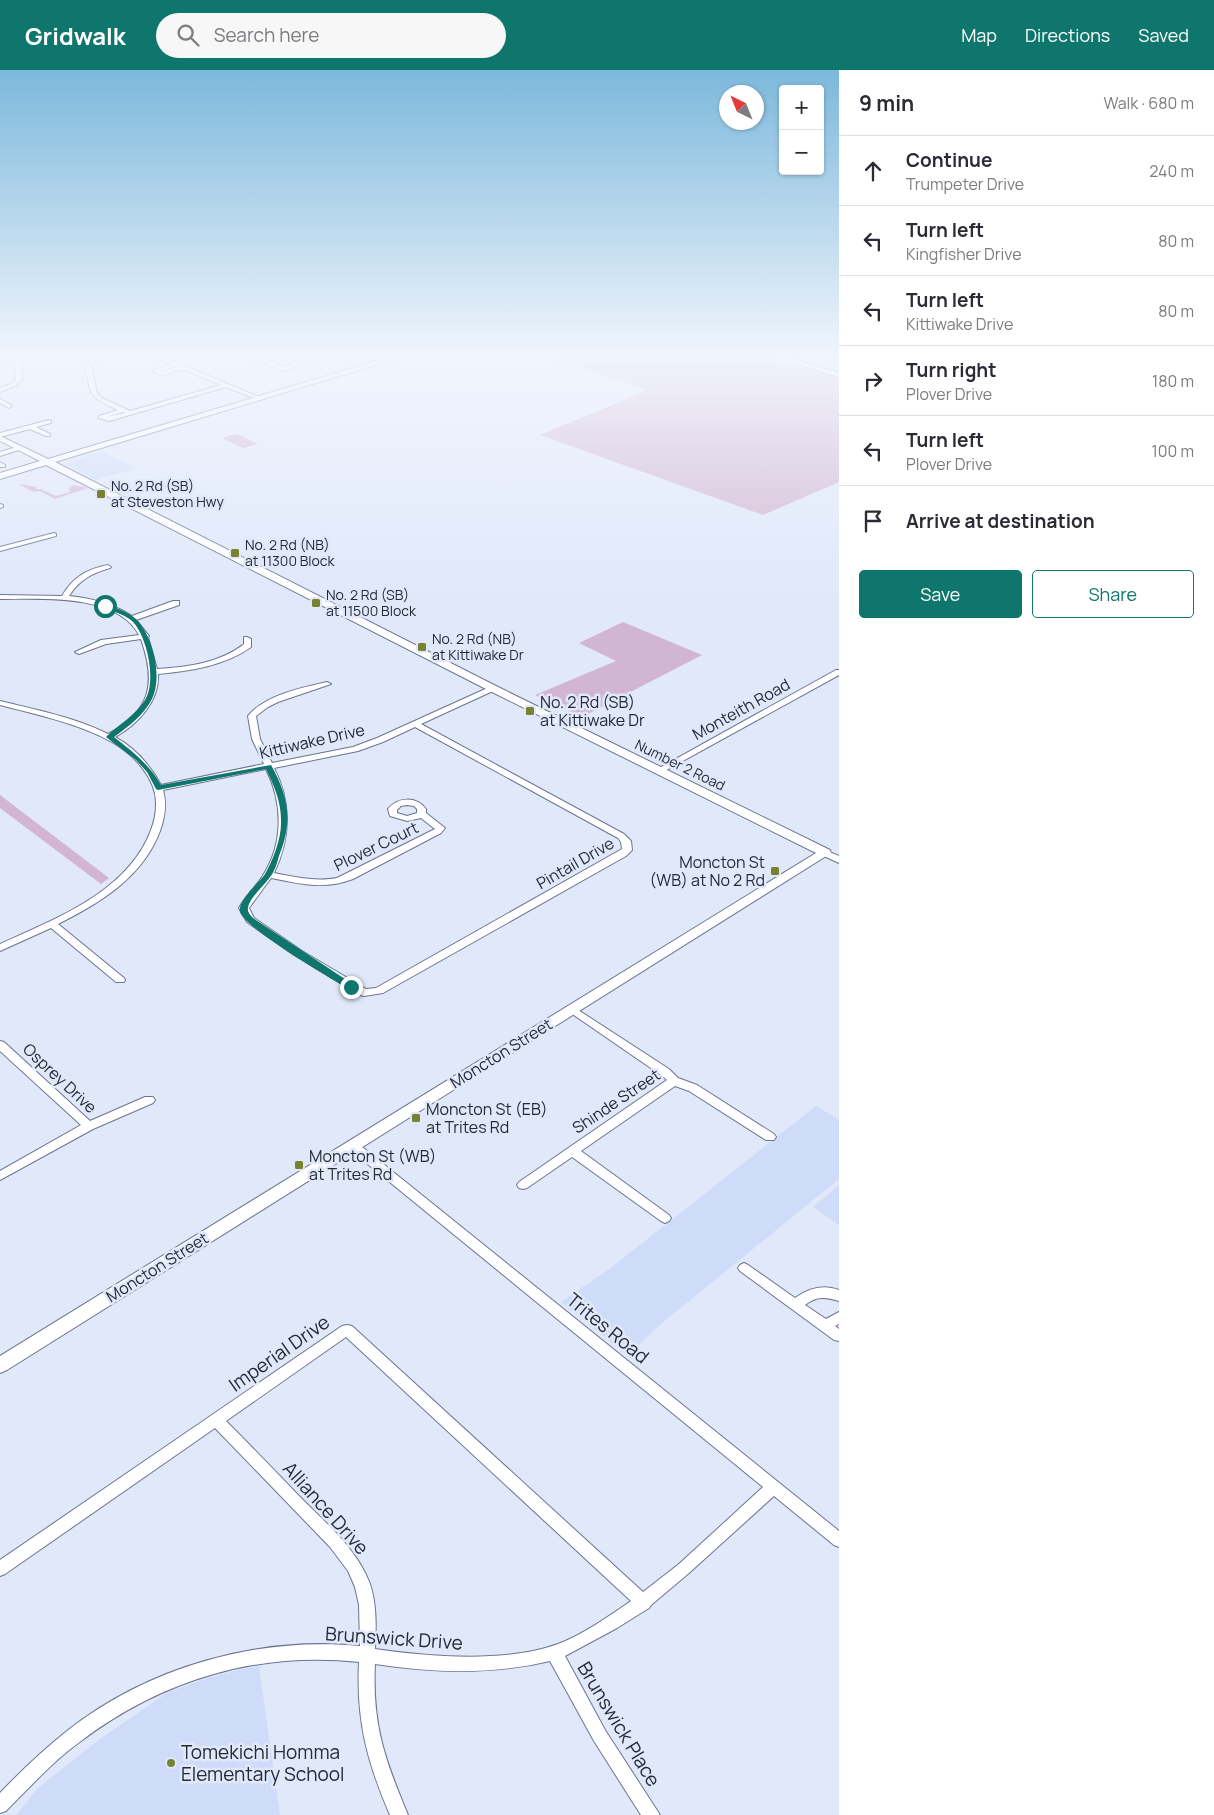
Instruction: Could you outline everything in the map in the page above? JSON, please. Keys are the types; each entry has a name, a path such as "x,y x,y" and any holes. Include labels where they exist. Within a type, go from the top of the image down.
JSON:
{"street":[{"path":"0,476 138,435"},
{"name":"Number 2 Road","path":"0,437 492,688 839,860"},
{"path":"0,454 20,448"},
{"path":"0,549 54,535"},
{"path":"64,598 72,583 83,574 95,569 108,567"},
{"path":"0,597 64,598 105,606 132,619 145,636 154,672 154,685 149,700 133,720 110,737"},
{"path":"132,619 176,603"},
{"path":"79,652 104,642 145,636"},
{"path":"154,672 183,669 216,660 244,649 248,645 247,639"},
{"name":"Monteith Road","path":"658,771 839,672"},
{"path":"268,875 283,838 285,821 282,795 258,747 252,720 253,714 262,707 326,684"},
{"name":"Kittiwake Drive","path":"158,788 356,749 492,688"},
{"path":"0,703 83,727 110,737 138,758 150,772 158,788 162,810 156,836 144,855 112,888 52,924 0,948"},
{"name":"Pintail Drive","path":"268,875 244,908 250,920 351,987 360,992 370,994 379,991 623,854 627,850 626,841 621,836 415,724"},
{"name":"Plover Court","path":"268,875 326,884 350,878 437,832 440,828 438,825 421,814"},
{"name":"Moncton Street","path":"0,1365 824,853"},
{"path":"52,924 120,980"},
{"name":"Shinde Street","path":"523,1185 674,1081 665,1072 572,1009"},
{"name":"Osprey Drive","path":"0,1045 89,1126 0,1176"},
{"path":"674,1081 693,1088 770,1137"},
{"path":"89,1126 149,1100"},
{"name":"Trites Road","path":"352,1145 839,1540"},
{"path":"572,1151 665,1218"},
{"path":"744,1268 839,1336"},
{"path":"796,1304 812,1293 830,1292 839,1296"},
{"path":"826,1326 839,1317"},
{"name":"Imperial Drive","path":"0,1569 347,1330 644,1603"},
{"name":"Alliance Drive","path":"217,1421 335,1542 350,1561 365,1594 368,1719 376,1758 399,1815"},
{"name":"Brunswick Drive","path":"0,1805 45,1759 75,1735 129,1698 190,1671 238,1659 297,1652 367,1655 455,1664 500,1661 554,1652 603,1629 644,1603 698,1557 774,1487"},
{"name":"Brunswick Place","path":"554,1652 588,1718 628,1783 651,1815"}],"shaded area":[{"path":"240,435 258,444 243,448 222,438"},
{"path":"541,435 839,435 839,482 763,515"},
{"path":"101,451 136,468 96,480 65,464"},
{"path":"18,484 37,487 36,489 41,489 56,496 70,492 69,489 73,485 88,488 55,499 40,491 34,492"},
{"path":"623,622 702,655 582,717 535,695 616,661 579,643"},
{"path":"0,795 109,878 101,884 0,808"},
{"path":"816,1106 839,1120 839,1179 656,1328 628,1356 561,1302 608,1270"},
{"path":"839,1185 839,1225 813,1207"},
{"name":"Tomekichi Homma Elementary School","path":"259,1666 280,1815 16,1815 39,1787 100,1739 168,1692 208,1678"}],"place":[{"name":"No. 2 Rd (SB) at Steveston Hwy","path":"101,494"},
{"name":"No. 2 Rd (NB) at 11300 Block","path":"235,553"},
{"name":"No. 2 Rd (SB) at 11500 Block","path":"316,603"},
{"name":"No. 2 Rd (NB) at Kittiwake Dr","path":"422,647"},
{"name":"No. 2 Rd (SB) at Kittiwake Dr","path":"530,711"},
{"name":"Moncton St (WB) at No 2 Rd","path":"775,871"},
{"name":"Moncton St (EB) at Trites Rd","path":"416,1118"},
{"name":"Moncton St (WB) at Trites Rd","path":"299,1165"},
{"name":"Tomekichi Homma Elementary School","path":"171,1763"}],"route":[{"path":"105,606 132,619 141,628 145,636 154,672 154,685 149,700 133,720 110,737 138,758 150,772 158,788 269,766 282,795 285,821 283,838 268,875 248,900 244,908 245,913 250,920 298,954 351,987"}]}
